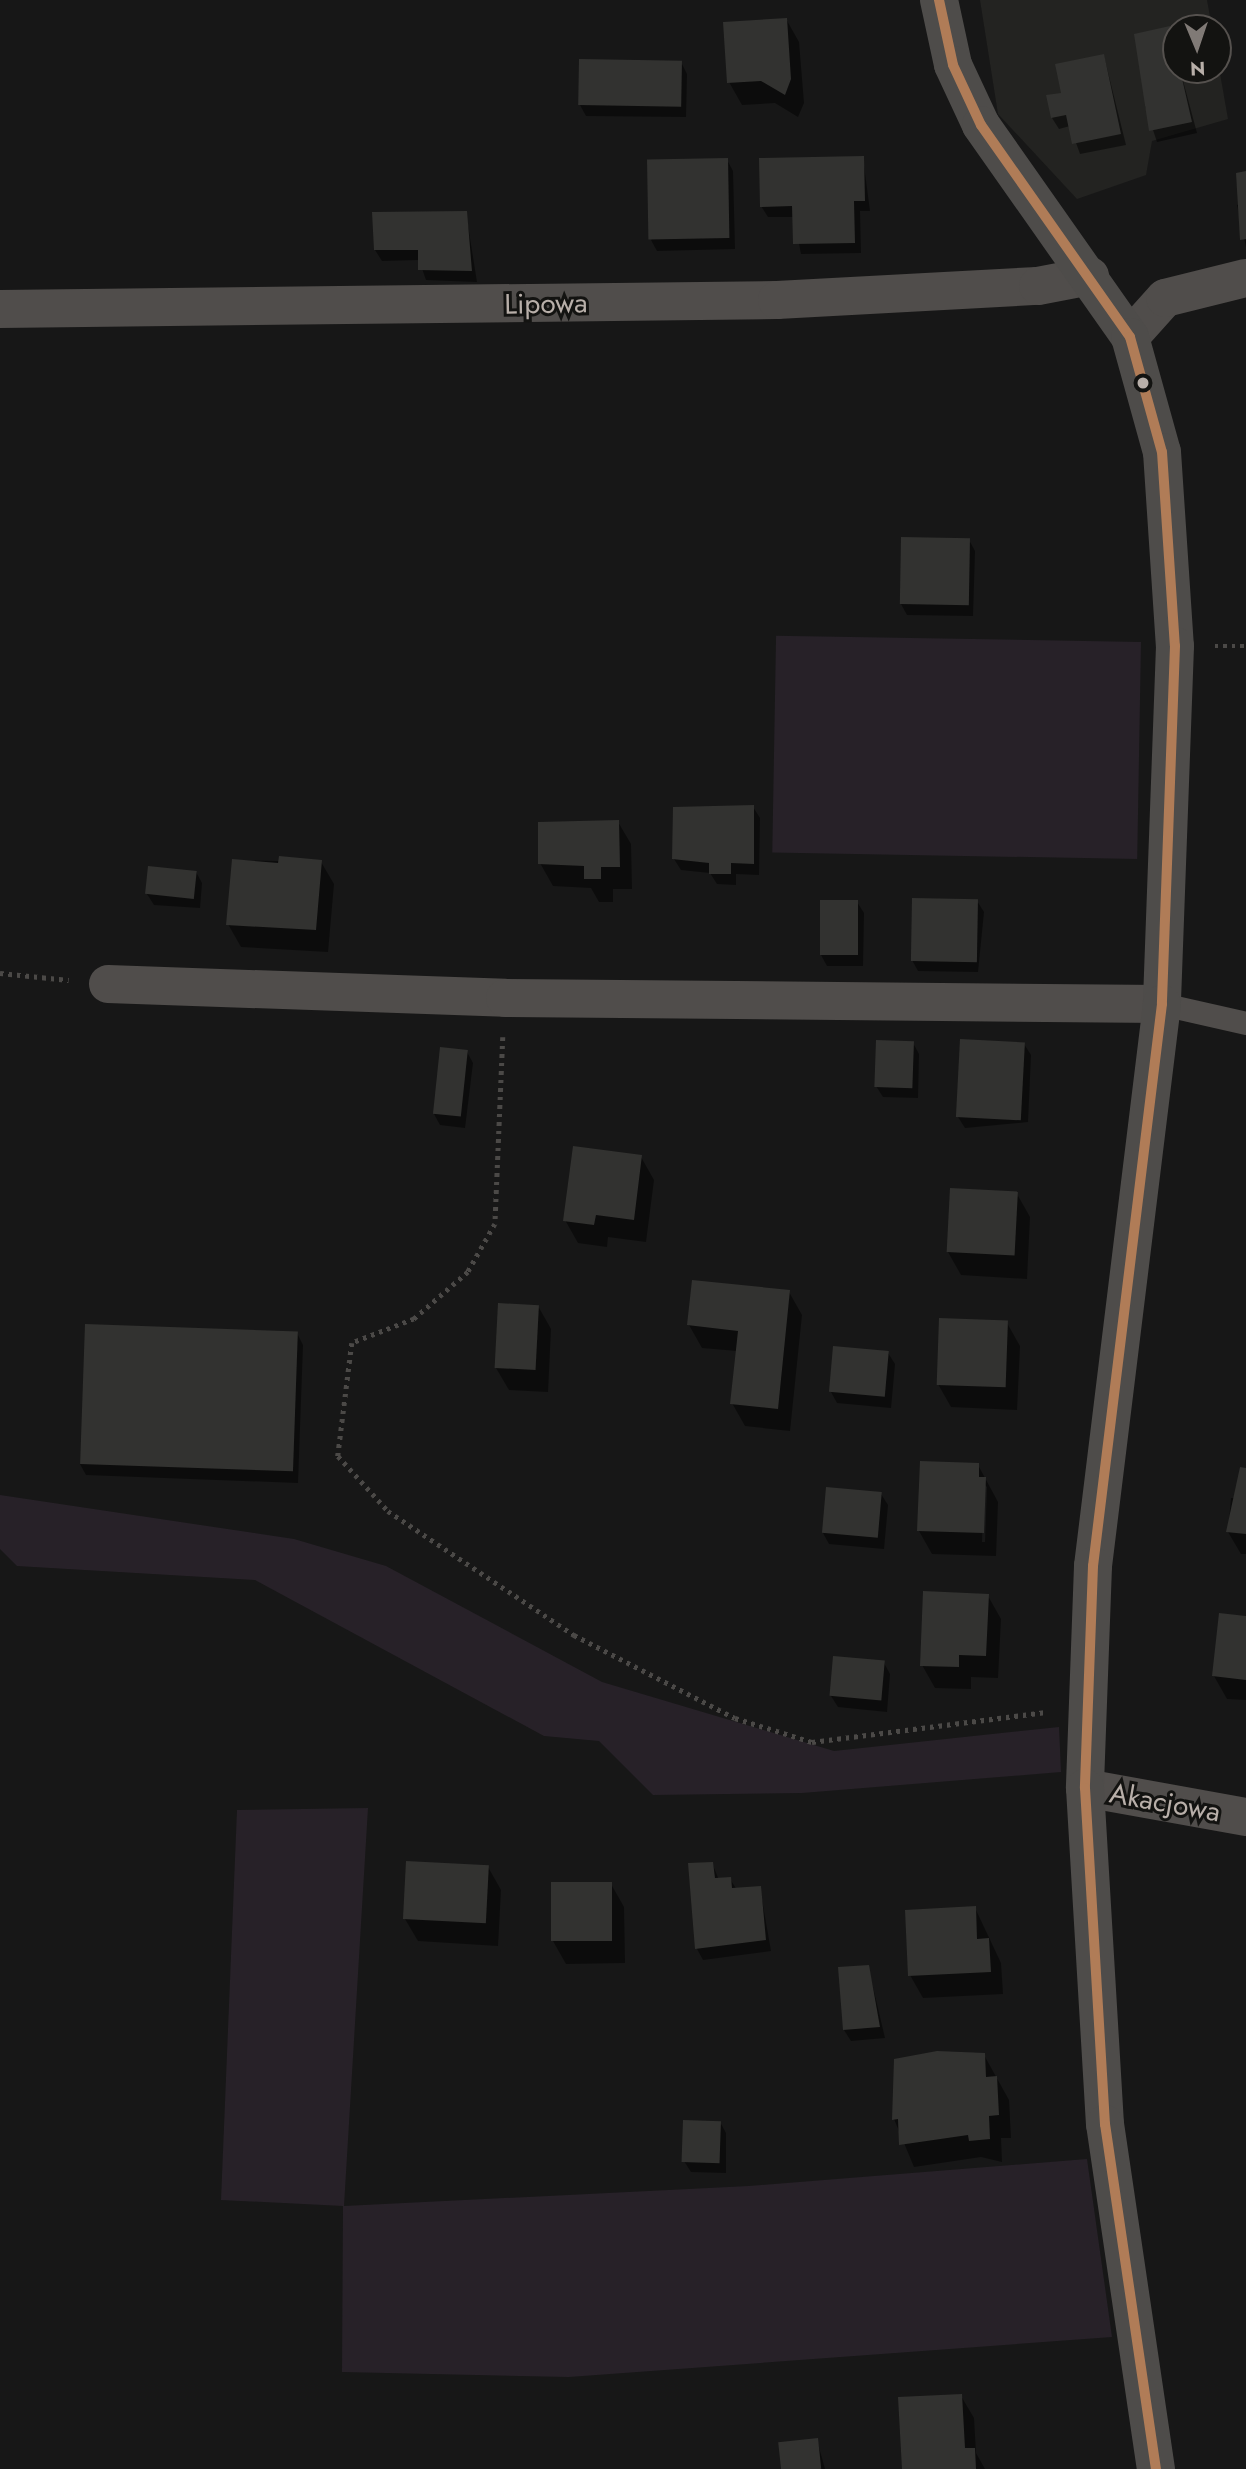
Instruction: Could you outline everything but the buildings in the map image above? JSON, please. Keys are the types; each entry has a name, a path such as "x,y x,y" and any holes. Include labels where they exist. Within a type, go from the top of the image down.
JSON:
{"street":[{"name":"Akacjowa","path":"939,0 953,65 981,125 1090,276 1130,337 1162,452 1175,646 1162,1003 1093,1566 1085,1788 1105,2124 1156,2469"},
{"name":"Lipowa","path":"0,309 777,300 1038,286 1090,276"},
{"path":"1130,337 1165,298 1246,278"},
{"path":"108,984 505,998 1162,1003"},
{"name":"Akacjowa","path":"1085,1788 1246,1817"}],"lane":[{"path":"1162,1003 1246,1023"}],"path":[{"path":"0,973 108,984"},
{"path":"505,998 495,1224 468,1272 414,1319 352,1343 338,1456 388,1511 574,1634 735,1718 812,1742 1087,1706"}],"shaded area":[{"path":"980,0 1207,0 1210,14 1162,14 1162,84 1222,84 1228,119 1152,141 1146,175 1077,199 998,114"},
{"path":"776,636 1141,642 1137,859 772,853"},
{"path":"0,1495 294,1539 386,1566 602,1682 834,1751 1059,1727 1061,1772 802,1793 653,1795 599,1741 544,1736 255,1580 17,1566 0,1549"},
{"path":"368,1808 344,2206 749,2186 1087,2159 1112,2337 569,2377 342,2372 343,2206 221,2200 237,1810"}],"transit line":[{"path":"939,0 953,65 981,125 1130,337 1162,452 1175,646 1162,1004 1093,1566 1085,1788 1105,2124 1156,2469"}]}
